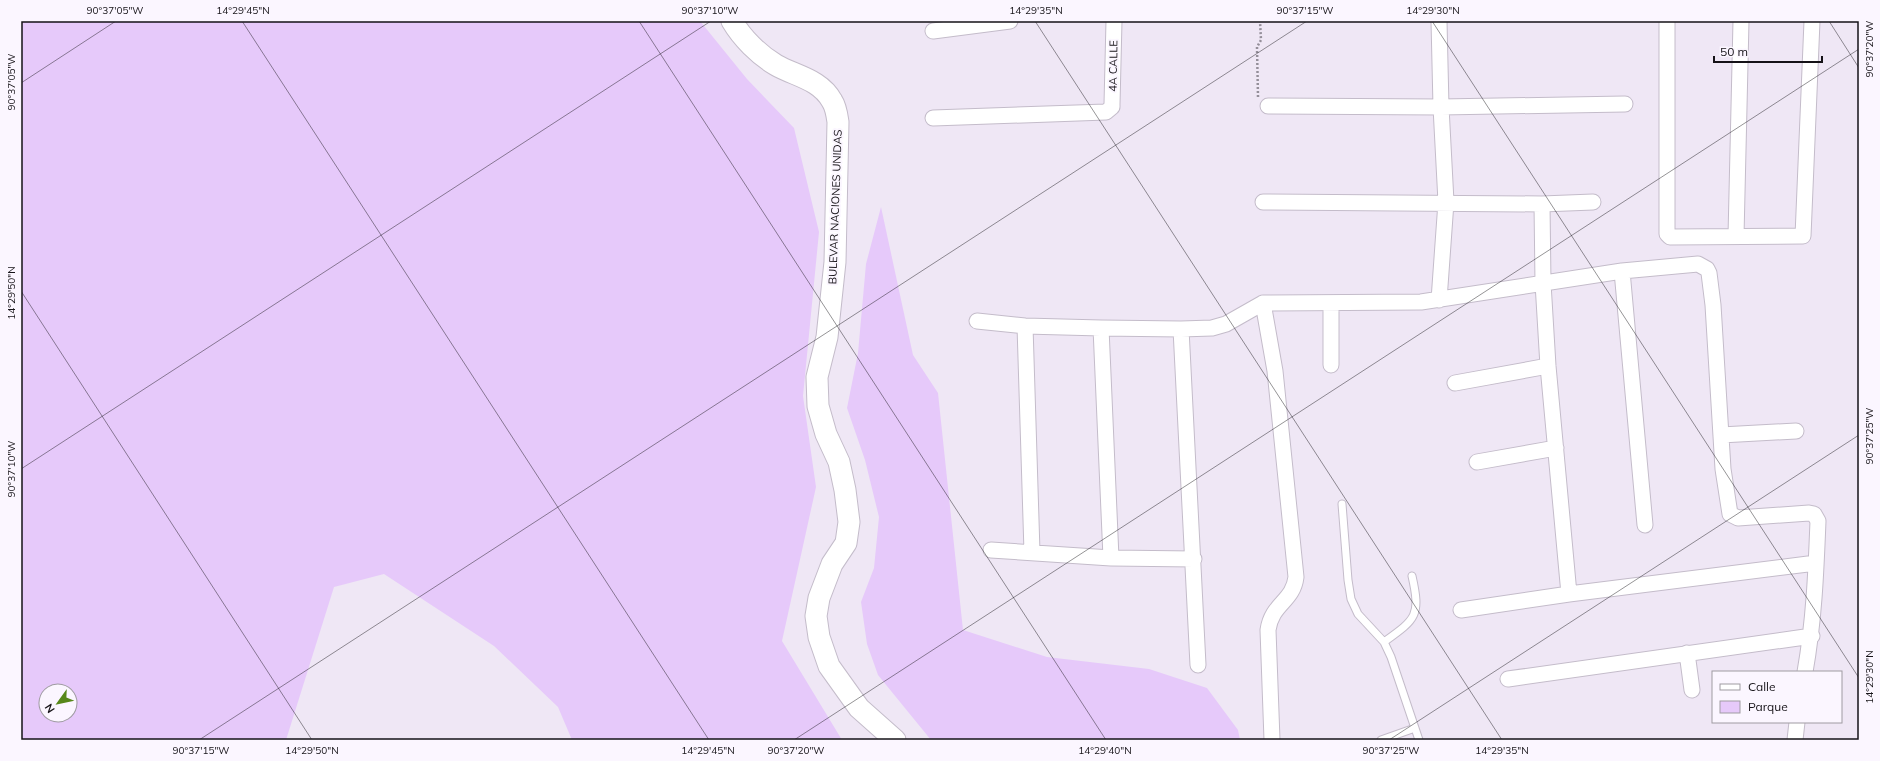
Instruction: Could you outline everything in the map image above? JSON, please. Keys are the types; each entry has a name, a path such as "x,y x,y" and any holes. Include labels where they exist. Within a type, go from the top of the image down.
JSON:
{"main road":[{"name":"BULEVAR NACIONES UNIDAS","path":"732,21 749,42 766,59 777,66 805,77 822,88 832,101 838,122 835,262 827,337 817,378 818,406 826,434 839,462 845,490 849,522 846,542 832,564 819,598 816,616 819,637 829,666 859,708 895,740"}],"street":[{"path":"933,31 1010,21"},
{"name":"4A CALLE","path":"933,118 1106,112 1112,104 1114,21"},
{"path":"1439,21 1441,107 1446,202 1439,300"},
{"path":"1667,21 1667,234 1670,237 1801,237 1805,233 1812,21"},
{"path":"1736,236 1741,21"},
{"path":"1263,102 1441,107 1625,104"},
{"path":"1263,202 1446,202 1542,204 1593,202"},
{"path":"1542,204 1543,283 1548,366 1569,594"},
{"path":"977,321 1025,326 1181,329 1212,328 1226,324 1263,303 1439,300 1622,271 1698,264 1707,269 1709,273 1713,305 1723,470 1730,514 1738,518 1809,513 1814,514 1818,521 1812,636 1804,671"},
{"path":"1622,271 1645,525"},
{"path":"1263,303 1275,371 1296,577 1293,591 1275,609 1270,618 1268,630 1272,740"},
{"path":"1331,303 1331,365"},
{"path":"1025,326 1032,552"},
{"path":"1101,328 1111,558"},
{"path":"1181,329 1194,559 1198,665"},
{"path":"1455,383 1548,366"},
{"path":"1721,435 1796,431"},
{"path":"1477,462 1556,448"},
{"path":"991,550 1111,558 1194,559"},
{"path":"1461,610 1569,594 1816,563"},
{"path":"1508,679 1812,636"},
{"path":"1688,653 1692,690"},
{"path":"1795,740 1797,723"}],"lane":[{"path":"1342,504 1351,599 1358,614 1384,642 1391,657 1419,740"},
{"path":"1384,642 1410,621 1416,611 1416,593 1412,576"},
{"path":"1381,740 1415,728"}],"path":[{"path":"1260,21 1262,40 1257,46 1263,102"}],"green space":[{"path":"21,21 700,21 747,79 794,128 819,232 803,396 816,487 782,641 842,740 572,740 558,707 494,646 384,574 334,587 286,740 21,740"},
{"path":"881,207 913,355 938,393 963,630 1047,657 1149,669 1207,688 1238,730 1240,740 931,740 878,675 867,644 861,602 874,568 879,517 865,460 847,408 858,353 866,264"}]}
